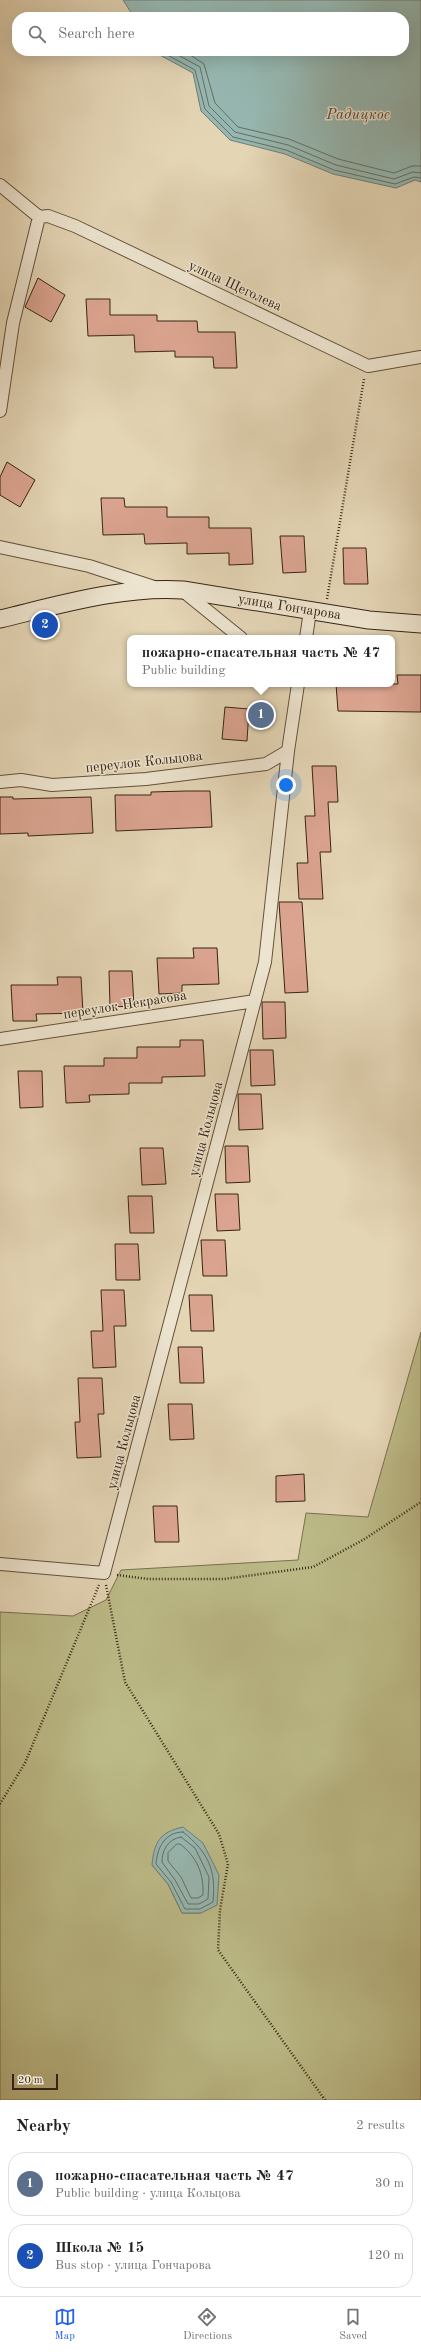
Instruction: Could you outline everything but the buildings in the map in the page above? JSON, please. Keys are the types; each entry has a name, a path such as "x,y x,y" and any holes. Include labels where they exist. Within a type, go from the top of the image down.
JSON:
{"street":[{"path":"0,185 39,217 13,323 0,411"},
{"name":"улица Щеголева","path":"39,217 48,216 75,226 367,365"},
{"path":"367,365 421,357"},
{"name":"улица Гончарова","path":"0,547 89,566 159,588 183,590 317,612 421,624"},
{"name":"улица Гончарова","path":"0,619 89,598 159,588"},
{"path":"183,590 237,635"},
{"path":"307,635 317,612"},
{"name":"улица Кольцова","path":"104,1573 265,962 288,751 298,687"},
{"name":"переулок Кольцова","path":"0,782 22,780 52,785 146,778 266,764 288,751"},
{"name":"переулок Некрасова","path":"0,1039 255,1001"},
{"path":"0,1564 104,1573"}],"path":[{"path":"317,612 367,365"},
{"path":"104,1573 148,1579 224,1579 313,1567 364,1540 421,1502"},
{"path":"0,1804 25,1763 104,1573"},
{"path":"104,1573 125,1682 219,1834 228,1864 220,1910 218,1950 325,2100"}],"shaded area":[{"path":"421,1332 421,2100 0,2100 0,1612 73,1616 106,1600 121,1570 298,1560 306,1513 368,1517","holes":["152,1865 201,1913 182,1913 168,1884"]}],"water":[{"name":"Радицкое","path":"123,0 421,0 421,182 415,180 396,188 333,174 285,154 230,140 201,111 193,73 162,56 409,56 409,12 131,12"},
{"path":"183,1827 203,1843 219,1875 217,1905 201,1913 182,1913 168,1884 152,1865 154,1850 160,1839 169,1832"}],"place":[{"name":"Школа № 15","path":"45,625"},
{"name":"пожарно-спасательная часть № 47","path":"261,715"}]}
